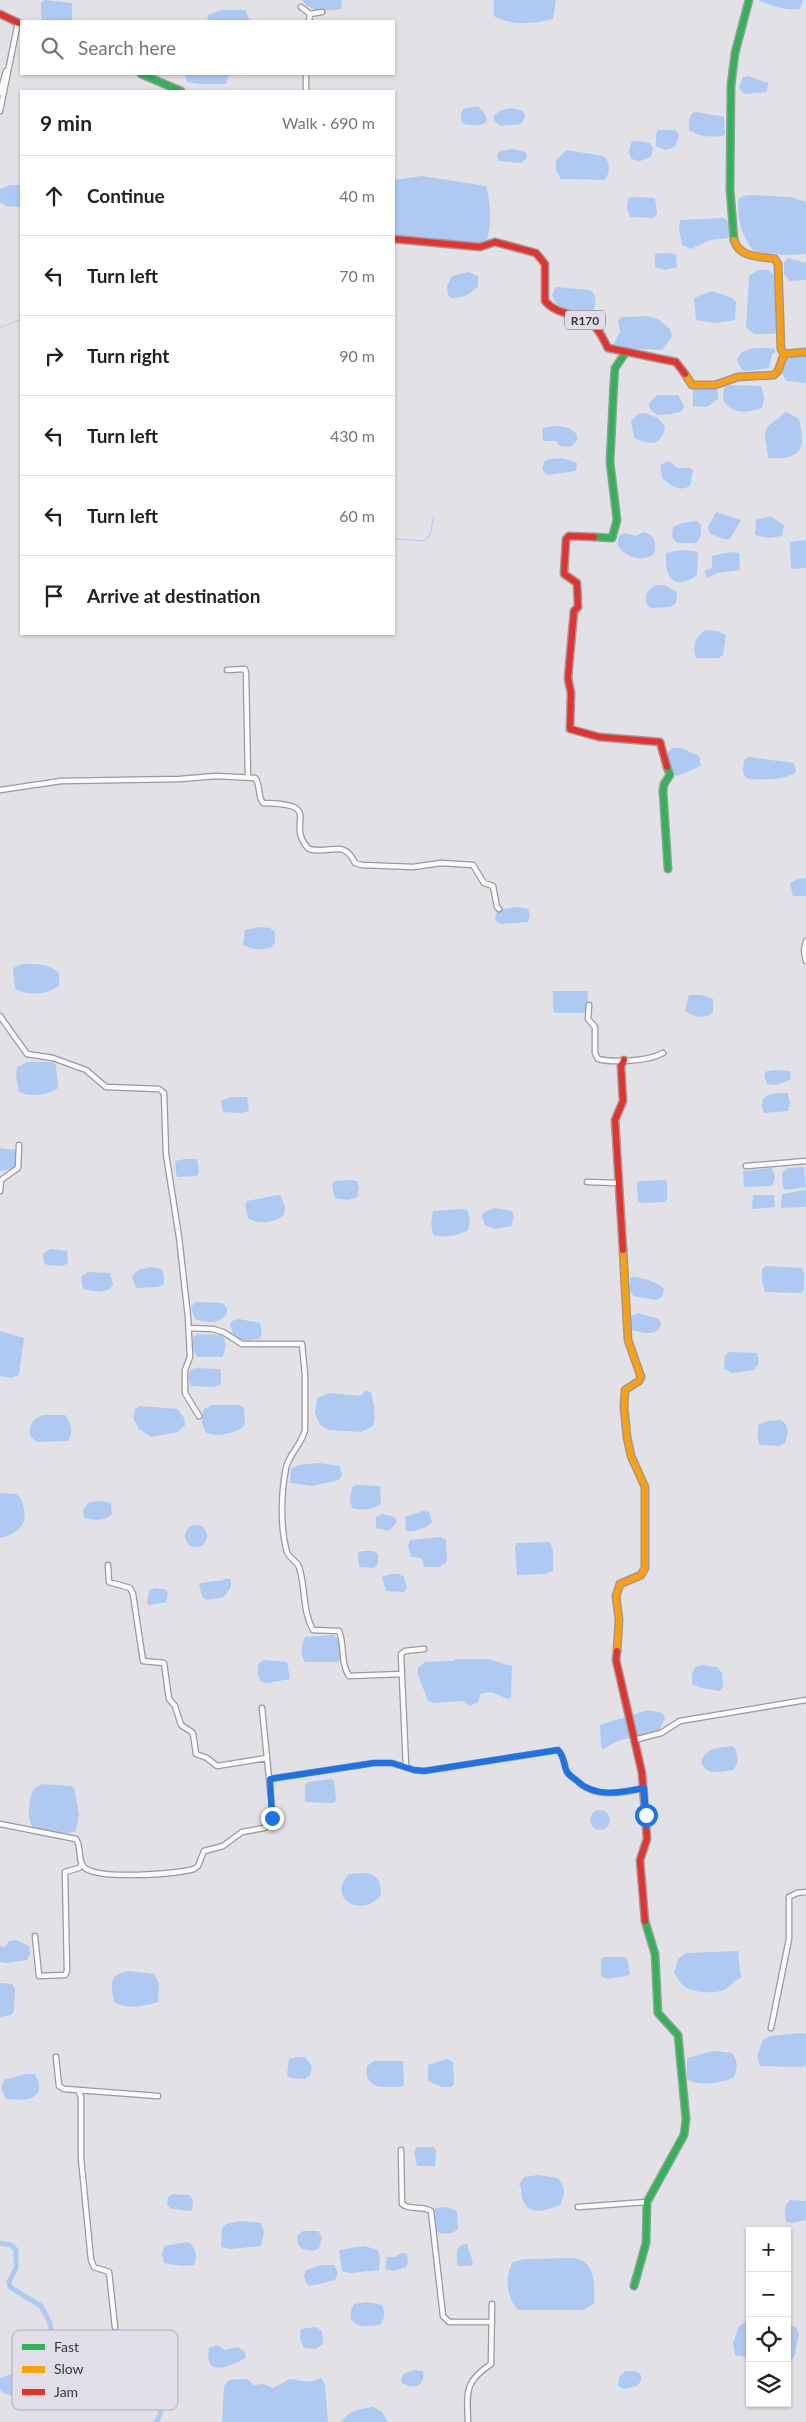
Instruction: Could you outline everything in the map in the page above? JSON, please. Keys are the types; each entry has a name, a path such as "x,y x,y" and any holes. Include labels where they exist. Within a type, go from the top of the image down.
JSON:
{"street":[{"path":"749,0 735,49 732,73 730,194 732,230 736,246 743,253 775,259 778,264 781,348 784,354 806,352"},
{"path":"301,7 310,14 322,12"},
{"path":"0,14 19,23"},
{"path":"309,20 310,14"},
{"path":"0,93 19,23"},
{"path":"0,111 19,23"},
{"path":"143,75 179,90"},
{"path":"306,75 306,90"},
{"name":"R170","path":"395,239 480,247 495,242 536,253 545,264 543,289 548,306 561,314 589,320 608,348 676,362 692,385 721,384 738,377 774,375 778,371 784,354"},
{"path":"626,352 615,368 614,380 610,461 616,507 616,531 612,538 569,536 566,539 564,574 577,583 578,607 574,611 568,669 571,693 570,729 578,734 602,739 660,742 670,776 664,784 663,790 668,869"},
{"path":"227,670 245,669 246,673 248,777"},
{"path":"0,790 61,781 180,779 216,776 248,777 258,782 260,799 263,803 285,803 295,806 300,811 302,839 309,849 343,849 349,851 355,862 362,865 413,867 451,863 473,865 484,883 493,886 496,906 499,909"},
{"path":"806,941 804,950 806,961"},
{"path":"589,1006 588,1019 595,1028 596,1057 606,1061 652,1059 663,1054"},
{"path":"0,1016 27,1054 53,1058 86,1070 106,1088 159,1089 164,1093 166,1154 179,1237 189,1328 190,1357 185,1370 186,1393 199,1416"},
{"path":"624,1060 621,1066 623,1101 615,1120 620,1232 626,1275 628,1340 641,1377 640,1381 624,1392 629,1450 644,1478 646,1507 645,1568 641,1575 620,1584 617,1592 619,1620 616,1660 644,1788 647,1839 640,1860 640,1867 645,1926 655,1954 658,2013 662,2021 674,2028 678,2035 686,2119 684,2135 678,2148 647,2202 646,2243 634,2286"},
{"path":"0,1191 2,1180 18,1168 19,1145"},
{"path":"746,1166 806,1161"},
{"path":"587,1182 618,1183"},
{"path":"189,1328 213,1329 223,1332 242,1344 302,1344 305,1375 305,1430 286,1466 282,1521 288,1554 298,1566 309,1623 313,1630 339,1632 343,1641 344,1668 349,1676 402,1674"},
{"path":"108,1565 109,1582 130,1588 144,1661 164,1663 169,1699 174,1706 181,1725 193,1733 196,1754 210,1759 217,1766 267,1758"},
{"path":"406,1767 401,1654 405,1651 424,1649"},
{"path":"633,1740 661,1733 680,1721 806,1700"},
{"path":"0,1824 76,1839 82,1864 85,1868 92,1870 126,1875 162,1874 194,1869 198,1866 204,1851 207,1849 223,1846 237,1834 264,1828 270,1824 272,1818 270,1779 262,1708"},
{"path":"270,1779 374,1763 392,1763 424,1771 454,1768 558,1750 564,1757 567,1772 581,1785 596,1793 627,1792 644,1788"},
{"path":"35,1936 39,1976 64,1975 67,1971 65,1872 79,1868 82,1864"},
{"path":"771,2028 789,1938 789,1897 796,1893 806,1892"},
{"path":"56,2057 59,2086 64,2089 158,2096"},
{"path":"78,2090 80,2097 81,2158 91,2260 94,2267 109,2272 115,2327"},
{"path":"401,2150 402,2204 406,2207 426,2208 431,2211 442,2316 449,2322 492,2322"},
{"path":"578,2207 647,2202"},
{"path":"468,2422 466,2395 469,2383 478,2372 491,2364 492,2304"}],"water":[{"path":"45,0 72,3 72,20 43,20 41,3"},
{"path":"302,0 342,0 341,9 314,9"},
{"path":"494,0 556,0 553,19 515,23 494,16"},
{"path":"758,0 803,0 800,9 789,9 779,8"},
{"path":"221,10 245,10 250,20 207,20 208,15"},
{"path":"185,75 229,75 226,84 187,82"},
{"path":"748,76 768,83 767,92 744,94 739,88 743,77"},
{"path":"478,106 485,114 487,122 481,125 462,123 461,114 463,109"},
{"path":"510,108 523,111 525,117 521,124 501,126 495,122 493,116 500,111"},
{"path":"697,112 724,117 725,135 707,136 689,130 689,120 692,113"},
{"path":"658,130 675,130 679,135 675,147 665,150 656,146"},
{"path":"631,142 650,143 653,149 651,157 640,161 631,159 629,152"},
{"path":"512,149 523,151 527,154 526,159 521,163 499,161 497,156 500,151"},
{"path":"567,150 606,158 609,167 605,180 561,179 556,170 556,160"},
{"path":"422,176 486,186 490,215 486,242 476,245 395,237 395,180"},
{"path":"10,185 20,185 20,207 6,206 0,202 0,189"},
{"path":"749,195 791,197 806,202 806,254 783,255 754,251 743,233 738,212 739,198"},
{"path":"631,197 655,198 657,213 654,218 630,217 627,208 628,199"},
{"path":"724,218 728,221 730,227 728,238 710,240 691,249 682,245 679,228 680,220"},
{"path":"655,254 676,254 677,267 665,270 655,267"},
{"path":"788,258 806,263 806,280 790,281 784,274 784,262"},
{"path":"758,270 768,270 776,276 778,321 775,334 754,334 746,327 749,276"},
{"path":"468,272 478,276 478,286 466,295 451,298 448,295 447,286 452,276"},
{"path":"556,287 590,290 596,300 592,313 580,313 563,309 552,295"},
{"path":"712,291 732,298 736,302 735,320 715,323 696,320 694,298"},
{"path":"646,316 658,319 670,329 672,337 662,350 614,348 613,345 620,332 618,321 621,317"},
{"path":"751,349 775,349 775,353 772,354 769,368 745,371 741,369 737,360 742,352"},
{"path":"806,354 806,383 787,381 782,371 788,355"},
{"path":"729,385 760,386 764,398 762,408 740,412 731,408 723,400 724,388"},
{"path":"696,388 717,388 718,399 707,407 693,406 693,390"},
{"path":"657,395 678,395 684,406 682,411 657,415 650,409 649,403"},
{"path":"786,412 799,419 802,438 799,451 788,457 768,458 765,435 767,427"},
{"path":"645,413 658,418 665,426 661,438 654,443 634,438 631,421 638,414"},
{"path":"558,426 567,428 577,435 571,447 560,446 556,441 543,441 542,429"},
{"path":"562,458 577,463 576,471 547,475 542,469 544,462 549,459"},
{"path":"669,461 677,468 690,468 693,470 690,486 686,488 675,487 662,478 660,465"},
{"path":"716,512 741,520 730,539 710,534 708,527"},
{"path":"770,516 784,525 782,536 769,538 755,535 756,520"},
{"path":"697,521 701,525 701,535 698,541 696,543 677,543 672,537 673,527 682,523"},
{"path":"643,532 653,537 654,540 654,554 649,557 634,557 624,553 617,545 619,536 624,533 636,536"},
{"path":"806,540 806,568 791,569 790,542"},
{"path":"680,550 698,553 697,575 689,580 677,582 669,575 666,553"},
{"path":"731,552 739,553 740,570 717,573 707,578 704,571 712,568 712,556"},
{"path":"655,585 664,585 677,592 676,603 670,607 650,608 646,602 646,596"},
{"path":"705,630 717,631 726,635 723,655 719,658 696,658 695,642"},
{"path":"672,748 681,748 699,756 701,766 677,776 667,763 667,755"},
{"path":"749,757 794,763 796,771 794,774 777,779 746,778 743,772 744,760"},
{"path":"806,878 806,896 793,896 790,883"},
{"path":"518,907 528,909 530,915 528,922 500,924 495,920 496,913 502,909"},
{"path":"260,927 270,928 275,932 275,942 272,947 258,949 243,945 245,930"},
{"path":"22,964 50,967 59,973 59,986 37,994 15,989 13,968"},
{"path":"553,991 587,991 587,1010 584,1013 555,1013 553,1009"},
{"path":"689,995 701,995 713,999 713,1012 707,1016 699,1017 685,1011"},
{"path":"28,1062 53,1062 56,1065 58,1088 49,1093 39,1095 28,1095 19,1092 16,1076 17,1067"},
{"path":"767,1071 790,1071 791,1079 777,1085 767,1084 764,1074"},
{"path":"788,1093 790,1103 788,1111 764,1113 762,1101 764,1098 772,1094"},
{"path":"231,1097 247,1097 249,1111 240,1113 223,1112 221,1101"},
{"path":"0,1148 15,1150 17,1166 15,1169 0,1171"},
{"path":"197,1159 199,1172 197,1176 178,1177 175,1161"},
{"path":"804,1167 806,1187 785,1190 782,1173 788,1168"},
{"path":"772,1168 775,1178 772,1186 744,1187 743,1171"},
{"path":"665,1180 667,1182 667,1199 665,1202 640,1203 638,1201 637,1183 639,1181"},
{"path":"334,1181 357,1181 359,1188 357,1197 348,1200 335,1198 332,1186"},
{"path":"806,1190 806,1207 781,1208 782,1194"},
{"path":"753,1195 774,1195 775,1207 752,1209"},
{"path":"281,1196 285,1207 284,1215 276,1220 266,1222 257,1222 248,1218 245,1205 247,1201"},
{"path":"495,1208 512,1211 514,1217 511,1226 495,1229 485,1225 482,1216 484,1212"},
{"path":"463,1209 468,1211 470,1221 468,1230 451,1236 433,1235 431,1223 433,1211"},
{"path":"51,1249 67,1251 68,1263 63,1266 47,1265 44,1263 43,1253"},
{"path":"766,1266 802,1268 804,1273 804,1290 801,1293 765,1292 762,1269"},
{"path":"151,1267 162,1269 164,1284 158,1287 136,1288 132,1276 138,1270"},
{"path":"88,1272 110,1273 113,1284 110,1289 100,1292 83,1289 81,1277"},
{"path":"630,1277 658,1284 664,1289 662,1297 656,1300 634,1296 630,1292"},
{"path":"194,1303 222,1303 227,1308 227,1313 221,1320 213,1322 195,1319 191,1308"},
{"path":"638,1313 659,1319 661,1325 652,1333 632,1330 629,1321 631,1316"},
{"path":"239,1319 260,1323 262,1334 259,1339 240,1341 234,1337 230,1324 232,1321"},
{"path":"0,1331 24,1338 19,1375 11,1378 0,1376"},
{"path":"197,1334 222,1335 225,1340 225,1346 222,1357 197,1357 192,1347 193,1337"},
{"path":"730,1352 757,1353 759,1363 754,1370 733,1373 724,1369 725,1355"},
{"path":"196,1368 221,1370 221,1384 213,1387 192,1386 189,1380 189,1372"},
{"path":"365,1391 371,1392 372,1396 374,1405 373,1426 361,1432 328,1430 320,1425 315,1413 317,1398 330,1393 361,1396"},
{"path":"212,1405 239,1405 244,1408 245,1421 243,1427 225,1434 215,1435 206,1433 202,1423 203,1410"},
{"path":"140,1406 178,1409 184,1418 185,1425 178,1432 151,1437 139,1429 133,1418 135,1409"},
{"path":"43,1415 65,1415 71,1427 68,1441 37,1442 30,1436 32,1423 36,1418"},
{"path":"781,1420 787,1428 785,1443 779,1446 760,1445 758,1425 768,1421"},
{"path":"319,1463 340,1466 342,1475 339,1480 312,1486 290,1483 291,1469 299,1465"},
{"path":"357,1485 380,1486 381,1504 367,1509 352,1508 350,1500 352,1487"},
{"path":"0,1493 16,1494 20,1497 24,1518 20,1528 0,1538"},
{"path":"89,1502 111,1503 112,1514 109,1517 96,1520 84,1518 83,1510"},
{"path":"423,1511 429,1512 432,1522 420,1529 406,1531 405,1517"},
{"path":"382,1514 395,1517 397,1522 389,1531 376,1528 376,1517"},
{"path":"196,1525 204,1528 207,1536 204,1544 196,1547 188,1544 185,1536 188,1528"},
{"path":"440,1537 446,1540 447,1562 440,1567 424,1567 422,1558 411,1557 408,1547 410,1540"},
{"path":"550,1542 553,1551 553,1571 545,1574 517,1575 515,1547 517,1543"},
{"path":"373,1551 378,1554 378,1564 374,1568 359,1567 358,1553"},
{"path":"399,1574 404,1577 407,1588 404,1592 386,1591 382,1577"},
{"path":"226,1578 231,1580 231,1587 224,1597 208,1600 203,1598 199,1585 201,1583 224,1580"},
{"path":"156,1588 165,1589 168,1593 166,1602 150,1605 147,1603 149,1590"},
{"path":"334,1635 341,1644 341,1657 338,1662 305,1662 302,1650 305,1637"},
{"path":"456,1659 488,1659 512,1666 511,1698 508,1699 491,1692 480,1694 478,1702 470,1706 462,1701 433,1703 428,1701 418,1675 418,1668 425,1662 452,1661"},
{"path":"264,1660 287,1662 290,1679 268,1683 261,1682 258,1676 258,1664"},
{"path":"702,1665 717,1667 722,1673 723,1687 720,1691 701,1688 692,1684 692,1674 695,1667"},
{"path":"648,1710 662,1713 665,1718 658,1733 630,1738 604,1749 601,1748 600,1725"},
{"path":"732,1746 735,1748 738,1760 734,1770 715,1772 704,1767 701,1762 706,1753 717,1748"},
{"path":"331,1779 334,1781 336,1800 333,1803 305,1802 305,1785 308,1782"},
{"path":"42,1784 71,1786 74,1788 79,1814 76,1831 67,1833 49,1832 38,1830 31,1825 29,1816 30,1799 34,1790"},
{"path":"600,1810 607,1813 610,1820 607,1827 600,1830 593,1827 590,1820 593,1813"},
{"path":"366,1873 378,1880 381,1895 373,1902 365,1905 349,1903 344,1898 342,1891 343,1883 349,1874"},
{"path":"16,1940 29,1946 30,1954 27,1960 7,1963 0,1962 0,1946 5,1947 9,1941"},
{"path":"738,1951 741,1978 722,1991 691,1990 683,1985 674,1973 678,1959 686,1953"},
{"path":"605,1957 625,1957 628,1961 630,1975 608,1979 601,1977 601,1959"},
{"path":"129,1971 154,1974 159,1984 158,2002 130,2007 114,2002 112,1981 117,1975"},
{"path":"0,1983 12,1984 15,1989 14,2011 11,2015 0,2017"},
{"path":"806,2034 806,2065 803,2067 760,2066 757,2056 763,2040 770,2036"},
{"path":"713,2051 732,2053 737,2064 734,2077 710,2083 697,2083 687,2079 687,2058"},
{"path":"305,2057 312,2066 310,2075 305,2079 290,2078 287,2075 289,2059"},
{"path":"447,2059 453,2062 454,2084 451,2087 442,2087 428,2081 428,2065"},
{"path":"374,2061 403,2061 404,2085 401,2087 382,2087 372,2083 368,2079 367,2066"},
{"path":"25,2074 35,2074 39,2083 37,2094 28,2099 6,2099 1,2087 4,2080"},
{"path":"417,2147 434,2147 436,2151 435,2166 417,2166 414,2152"},
{"path":"538,2175 558,2178 564,2191 560,2205 538,2211 533,2210 524,2203 519,2185 524,2177"},
{"path":"173,2194 189,2195 193,2200 192,2211 172,2209 167,2205 168,2197"},
{"path":"791,2200 806,2201 806,2220 792,2223 786,2222 786,2207"},
{"path":"445,2207 457,2211 458,2229 447,2234 435,2231 435,2208"},
{"path":"239,2221 261,2223 264,2232 261,2246 231,2249 221,2247 222,2228 227,2224"},
{"path":"303,2231 318,2231 322,2237 319,2248 314,2251 302,2249 298,2244 297,2236"},
{"path":"188,2242 195,2252 194,2265 182,2266 164,2263 162,2254 164,2246"},
{"path":"467,2244 473,2263 471,2266 457,2266 457,2250 461,2245"},
{"path":"364,2246 378,2250 380,2258 379,2270 350,2273 342,2271 339,2250"},
{"path":"401,2253 407,2254 408,2263 406,2267 394,2271 385,2269 387,2257 395,2257"},
{"path":"574,2258 587,2264 593,2275 594,2303 584,2310 518,2310 511,2300 508,2287 508,2274 513,2262 526,2259"},
{"path":"322,2265 334,2265 338,2273 335,2280 310,2286 306,2283 304,2276 306,2270"},
{"path":"368,2302 382,2305 384,2314 381,2324 362,2326 353,2322 351,2312 354,2304"},
{"path":"746,2322 746,2357 735,2355 733,2343 739,2326"},
{"path":"791,2326 797,2328 799,2334 794,2358 791,2360"},
{"path":"316,2327 322,2331 323,2344 315,2349 304,2348 300,2338 301,2329"},
{"path":"217,2345 225,2350 238,2347 245,2352 246,2358 220,2368 214,2367 210,2364 208,2358 209,2348"},
{"path":"414,2370 423,2371 423,2380 418,2386 410,2386 401,2382 403,2374"},
{"path":"625,2371 635,2371 641,2375 641,2381 637,2386 624,2389 618,2386 619,2377"},
{"path":"12,2374 12,2396 0,2390 0,2378"},
{"path":"321,2378 325,2385 328,2422 222,2422 224,2386 229,2380 247,2379 254,2385 263,2384 273,2388 290,2379 310,2382"},
{"path":"373,2407 382,2412 388,2422 341,2422 355,2411"}],"waterway":[{"path":"0,328 20,319"},
{"path":"395,539 425,541 430,535 434,516"},
{"path":"0,2243 11,2245 16,2250 16,2268 9,2282 10,2287 41,2306 50,2323 51,2330"},
{"path":"156,2422 160,2410"}],"traffic: fast":[{"path":"734,240 730,189 731,85 735,53 749,0"},
{"path":"143,75 179,90"},
{"path":"594,537 612,538 617,520 610,462 614,381 615,368 626,352"},
{"path":"667,767 670,775 664,784 663,791 668,869"},
{"path":"634,2286 646,2243 647,2202 684,2135 686,2119 678,2035 658,2013 655,1954 645,1921"}],"traffic: slow":[{"path":"734,240 740,250 745,253 775,259 778,264 781,349 784,354"},
{"path":"685,374 692,385 715,385 738,377 774,375 778,371 784,354 806,352"},
{"path":"617,1651 619,1620 616,1596 620,1584 641,1575 645,1568 645,1487 631,1456 624,1407 625,1390 639,1381 641,1377 628,1340 623,1250"}],"traffic: jam":[{"path":"0,14 20,24"},
{"path":"395,239 480,247 495,242 536,253 545,264 545,301 550,306 593,324 608,348 676,362 685,374"},
{"path":"594,537 569,536 566,539 564,574 577,583 578,607 574,611 568,678 571,693 570,729 599,737 660,742 667,767"},
{"path":"623,1250 615,1120 623,1101 621,1066 624,1060"},
{"path":"617,1651 616,1660 642,1773 647,1839 640,1860 645,1921"}],"route":[{"path":"272,1818 270,1779 374,1763 392,1763 424,1771 454,1768 542,1751 558,1750 564,1757 567,1772 581,1785 596,1793 627,1792 644,1788 646,1815"}]}
